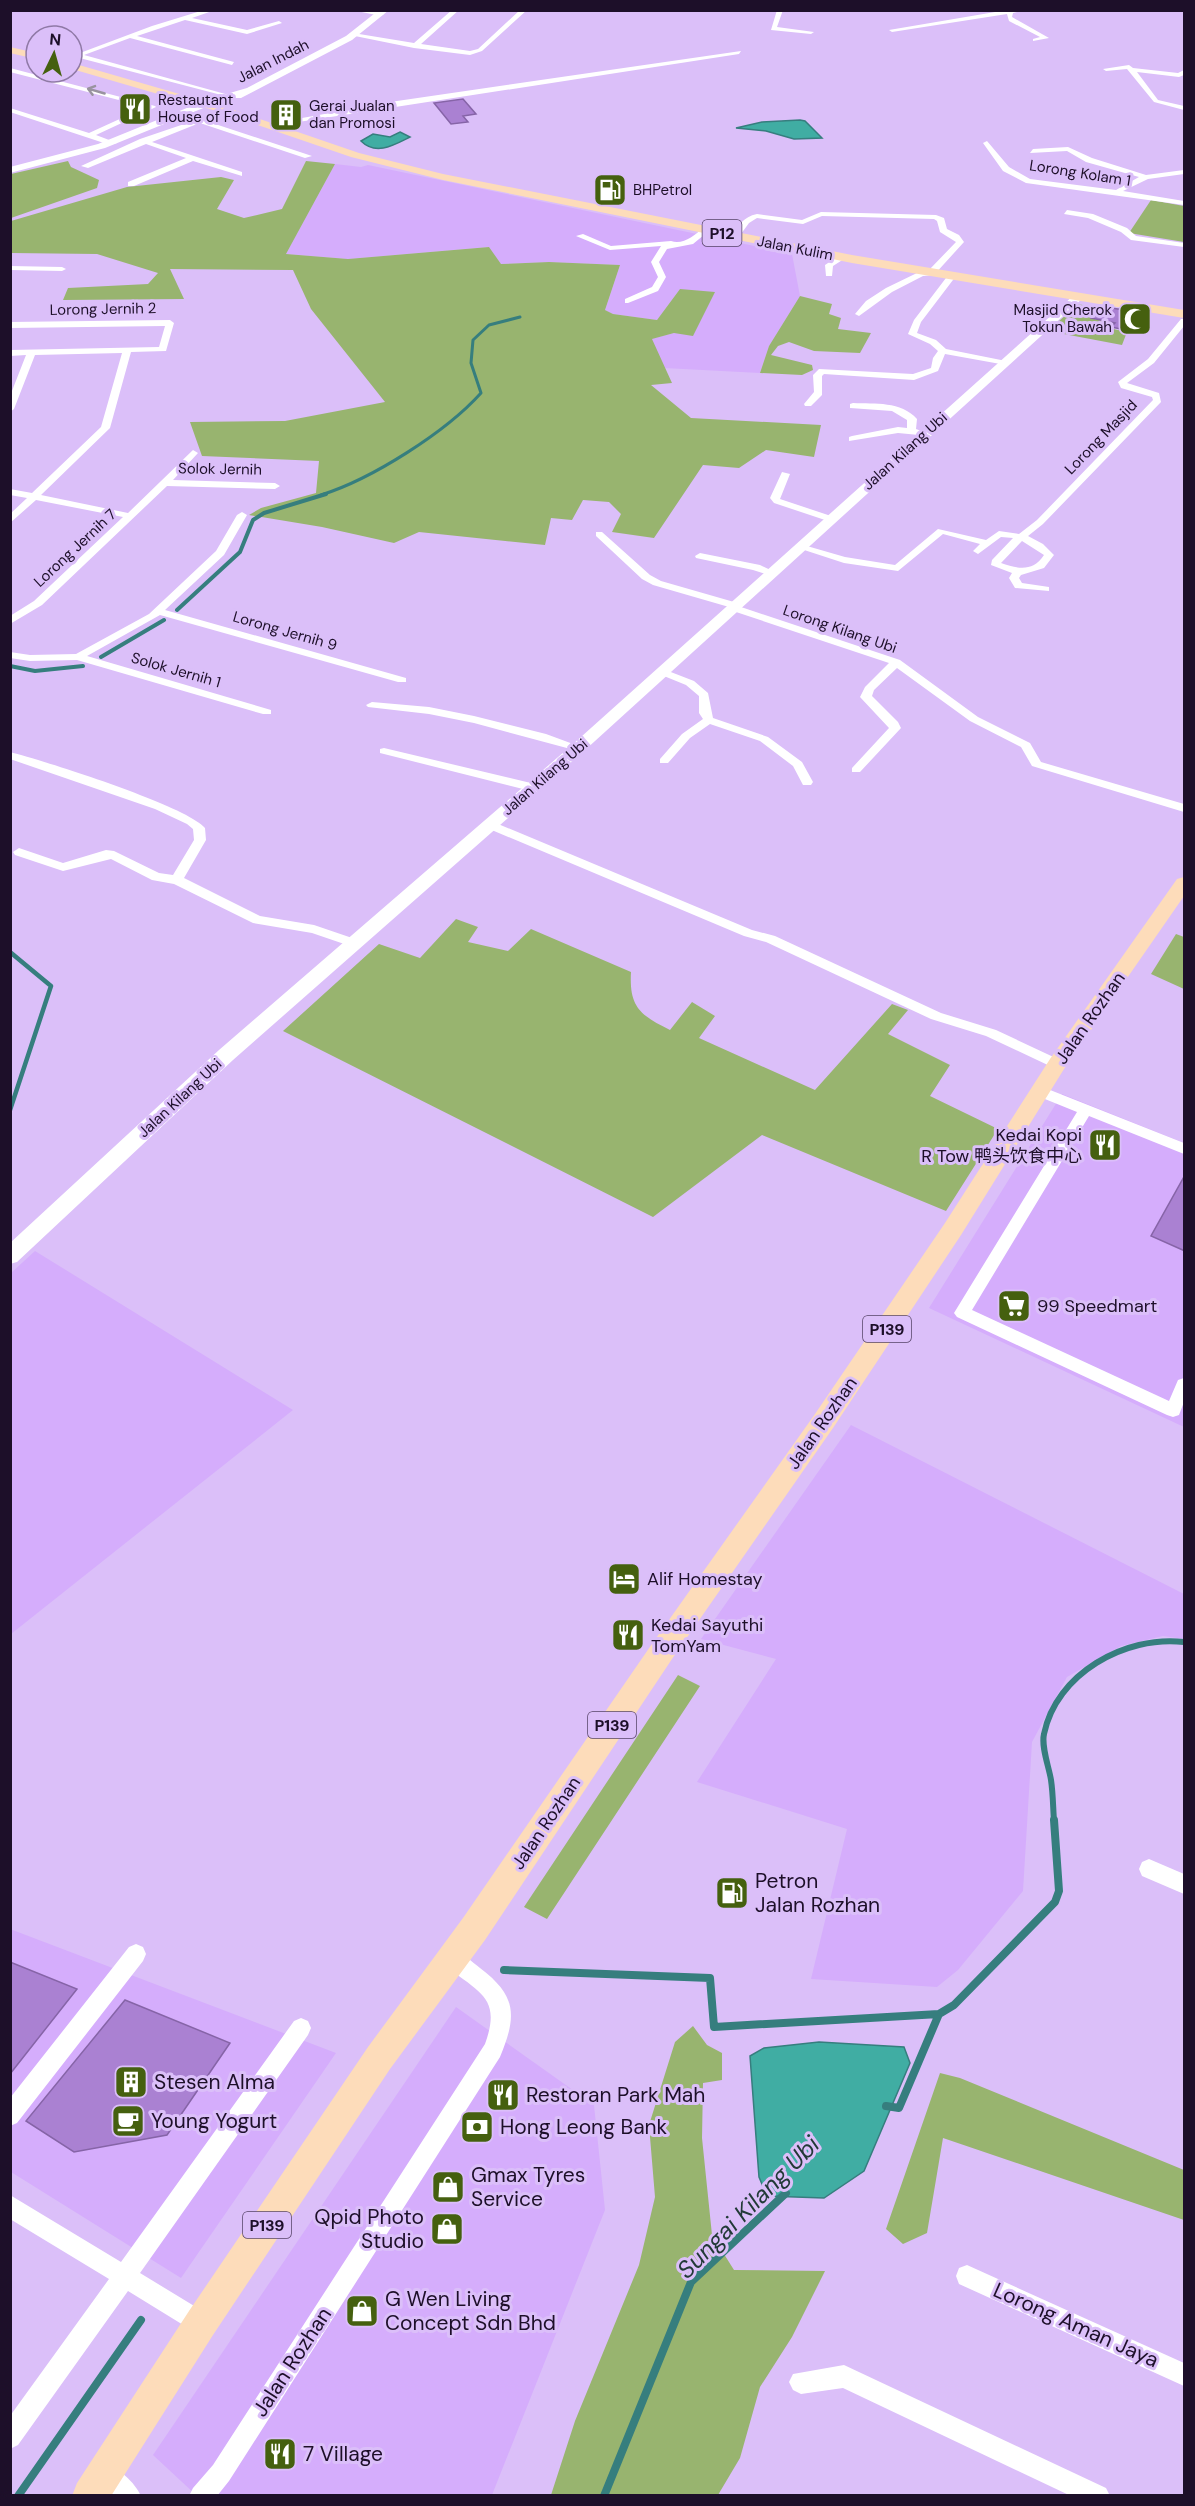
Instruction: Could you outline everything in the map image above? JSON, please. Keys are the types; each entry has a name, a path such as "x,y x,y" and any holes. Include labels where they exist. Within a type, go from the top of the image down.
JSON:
{"main road":[{"name":"Jalan Kulim","path":"84,71 136,83 355,155 443,177 843,257 1185,314"},
{"name":"Jalan Kulim","path":"84,72 205,106"},
{"path":"136,83 162,86 198,96 228,97 237,116"},
{"path":"171,98 182,105 188,117 220,117 274,134 303,138"},
{"name":"Jalan Rozhan","path":"97,2485 201,2323 379,2058 453,1959 914,1289 1057,1064 1185,883"}],"street":[{"path":"84,53 212,10"},
{"path":"355,10 383,12"},
{"path":"414,46 456,10"},
{"path":"353,35 461,53 476,52 524,10"},
{"path":"780,10 773,29 811,32"},
{"path":"892,30 1022,10"},
{"name":"Jalan Indah","path":"10,170 76,155 166,122 188,117 205,106 249,90 353,35 383,12"},
{"path":"1010,13 1011,20 1046,38 1035,40"},
{"path":"185,18 247,32 279,23"},
{"path":"131,36 232,63"},
{"path":"266,125 739,52"},
{"path":"84,58 228,97"},
{"path":"1106,69 1126,66 1132,70 1156,100 1185,108"},
{"path":"10,70 153,107 90,135"},
{"path":"1132,70 1179,75 1185,72"},
{"path":"10,110 113,143"},
{"path":"85,166 145,142 188,117 308,156"},
{"path":"129,136 239,174"},
{"name":"Lorong Kolam 1","path":"987,143 997,160 1006,169 1029,181 1051,182 1185,203"},
{"path":"1033,151 1068,149 1089,160 1146,177"},
{"path":"131,184 193,158"},
{"path":"1117,193 1123,187 1146,177 1185,172"},
{"path":"1068,212 1090,216 1124,230 1134,238 1185,245"},
{"path":"735,236 745,222 757,216 803,222 821,214 936,217 941,220 943,230 960,242 929,272 898,284 867,304 859,314"},
{"path":"580,236 609,248 690,242 706,230"},
{"path":"628,301 655,289 662,277 655,262 664,247 671,243"},
{"path":"829,274 829,265 843,257"},
{"path":"10,268 62,269"},
{"path":"952,276 917,322 912,334 933,342 944,351 1003,363"},
{"name":"Jalan Kilang Ubi","path":"10,1256 226,1055 491,825 735,607 831,519 918,432 1003,363 1078,297"},
{"name":"Lorong Masjid","path":"1022,537 1040,522 1158,400 1156,395 1124,386 1122,382 1150,362 1185,321"},
{"name":"Lorong Jernih 2","path":"10,325 170,322 163,349 127,350"},
{"path":"10,353 127,350 105,428 37,497 10,520"},
{"path":"808,404 817,398 820,391 817,375 822,370 914,377 935,369 937,358 944,351"},
{"path":"10,409 32,352"},
{"path":"852,439 918,432 908,414 896,410 854,406"},
{"name":"Lorong Jernih 7","path":"10,621 38,603 165,483 193,453"},
{"path":"785,474 775,498 777,501 831,519"},
{"name":"Solok Jernih","path":"165,483 275,486"},
{"name":"Lorong Jernih 7","path":"10,492 130,516"},
{"path":"10,655 30,658 78,657 159,612 220,553 242,515"},
{"path":"800,547 844,560 898,568 941,531 988,543"},
{"name":"Lorong Kilang Ubi","path":"599,534 646,578 896,662 974,718 1026,745 1036,764 1185,808"},
{"path":"978,551 999,534 1022,537 1049,555 1039,568 1018,572 996,565 1010,546 1022,537"},
{"path":"700,556 756,567 772,573"},
{"path":"1018,572 1014,578 1016,584 1033,590 1045,590"},
{"name":"Lorong Jernih 9","path":"159,612 402,680"},
{"name":"Solok Jernih 1","path":"78,657 267,712"},
{"path":"856,770 895,728 894,724 866,697 869,689 896,662"},
{"path":"663,672 690,683 704,695 705,713 709,720 764,738 798,764 807,782"},
{"path":"372,705 394,710 435,712 506,725 578,748"},
{"path":"664,761 686,736 709,720"},
{"path":"384,751 531,787"},
{"path":"10,755 159,806 191,820 200,828 200,840 177,880"},
{"path":"491,825 719,921 770,939 936,1016 991,1033 1057,1064"},
{"path":"19,852 63,867 106,854 114,855 156,877 177,880 257,920 314,928 353,943"},
{"path":"1040,1091 1185,1149"},
{"path":"1086,1109 962,1313 1173,1410 1185,1385"},
{"path":"1149,1869 1185,1884"},
{"path":"10,2116 136,1954"},
{"name":"Jalan Rozhan","path":"201,2496 221,2473 493,2050 504,2021 500,1999 453,1959"},
{"path":"10,2437 301,2028"},
{"path":"10,2206 201,2323"},
{"name":"Lorong Aman Jaya","path":"967,2276 1185,2375"},
{"path":"801,2382 844,2376 1098,2496"},
{"path":"97,2485 129,2496"}],"shaded area":[{"path":"805,121 822,138 794,139 766,131 736,128 762,122"},
{"path":"400,132 410,137 385,148 373,148 361,141 373,134 390,137"},
{"path":"68,161 71,167 99,180 97,188 11,218 11,174"},
{"path":"306,161 335,164 286,254 348,259 489,247 501,264 549,262 620,265 605,310 613,314 657,320 680,289 715,292 693,336 674,333 652,339 672,383 651,385 691,418 821,425 814,457 766,450 739,468 703,465 654,538 612,532 621,514 609,502 583,500 572,520 551,518 545,545 419,532 394,543 322,527 249,515 261,508 316,493 319,461 202,456 190,422 285,421 385,402 311,309 293,270 170,269 184,299 63,300 68,288 148,284 158,273 97,254 11,253 11,221 127,187 221,177 234,180 217,209 244,218 282,209"},
{"path":"335,164 361,167 368,165 792,254 800,296 769,346 760,373 664,368 651,339 674,333 680,289 657,320 613,314 605,310 620,265 549,262 501,264 488,247 348,259 286,254"},
{"path":"1151,200 1184,206 1184,242 1129,233"},
{"path":"800,296 832,304 829,314 841,318 838,329 871,333 860,353 814,351 789,342 778,346 771,355 812,365 813,370 802,375 760,373 769,346"},
{"path":"1078,304 1096,308 1090,318 1111,323 1109,328 1127,332 1122,345 1048,331"},
{"path":"456,919 478,927 468,942 508,951 531,929 631,972 632,994 635,1002 651,1020 670,1030 692,1002 715,1016 699,1038 815,1090 892,1004 908,1010 888,1034 950,1065 930,1096 998,1129 946,1211 762,1135 653,1217 283,1031 379,944 420,958"},
{"path":"1176,934 1184,937 1184,989 1151,974"},
{"path":"1062,1094 1184,1143 1184,1427 929,1308"},
{"path":"35,1251 293,1410 11,1634 11,1273"},
{"path":"851,1425 1184,1594 1184,1639 1163,1636 1121,1646 1067,1677 1032,1742 1023,1891 958,1970 937,1987 811,1979 847,1829 697,1782 776,1659 701,1639"},
{"path":"678,1675 700,1686 547,1919 524,1907"},
{"path":"10,1929 336,2053 181,2278 11,2172"},
{"path":"456,2007 594,2105 605,2210 492,2495 196,2495 153,2455"},
{"path":"693,2026 707,2045 722,2053 722,2080 703,2083 702,2138 712,2235 734,2270 825,2271 792,2337 760,2387 740,2458 718,2495 551,2495 575,2421 639,2265 655,2197 649,2125 675,2042"},
{"path":"819,2042 904,2047 910,2063 864,2171 824,2198 767,2196 759,2177 750,2056 764,2048"},
{"path":"940,2073 960,2078 1184,2170 1184,2220 943,2138 927,2233 903,2244 886,2229"}],"building":[{"path":"463,99 476,114 463,116 468,122 451,124 434,103"},
{"name":"Masjid Cherok Tokun Bawah","path":"1099,306 1147,315 1136,332 1111,327 1115,323 1091,318"},
{"path":"1185,1175 1185,1251 1151,1236"},
{"path":"10,1962 77,1989 10,2074"},
{"name":"Stesen Alma","path":"125,2000 230,2043 167,2135 74,2152 26,2121"}],"waterway":[{"path":"321,495 363,478 407,453 466,408 481,393 471,363 473,340 489,325 520,317"},
{"path":"177,610 240,552 253,520 264,513 326,494"},
{"path":"101,657 164,620"},
{"path":"10,666 35,671 83,666"},
{"path":"10,952 51,986 10,1110"},
{"path":"1054,1821 1052,1785 1043,1739 1051,1713 1063,1693 1096,1663 1117,1652 1162,1641 1184,1642"},
{"path":"939,2014 954,2005 1055,1902 1059,1891 1054,1820"},
{"path":"504,1970 710,1978 714,2027 939,2014"},
{"name":"Sungai Kilang Ubi","path":"886,2106 899,2108 939,2014"},
{"name":"Sungai Kilang Ubi","path":"604,2496 691,2282 786,2193"},
{"path":"18,2496 141,2320"}],"place":[{"name":"Restautant House of Food","path":"135,109"},
{"name":"Gerai Jualan dan Promosi","path":"286,115"},
{"name":"BHPetrol","path":"610,190"},
{"name":"Masjid Cherok Tokun Bawah","path":"1135,319"},
{"name":"Kedai Kopi R Tow 鸭头饮食中心","path":"1105,1145"},
{"name":"99 Speedmart","path":"1014,1306"},
{"name":"Alif Homestay","path":"624,1579"},
{"name":"Kedai Sayuthi TomYam","path":"628,1635"},
{"name":"Petron Jalan Rozhan","path":"732,1893"},
{"name":"Stesen Alma","path":"131,2082"},
{"name":"Restoran Park Mah","path":"503,2095"},
{"name":"Young Yogurt","path":"128,2121"},
{"name":"Hong Leong Bank","path":"477,2127"},
{"name":"Gmax Tyres Service","path":"448,2187"},
{"name":"Qpid Photo Studio","path":"447,2229"},
{"name":"G Wen Living Concept Sdn Bhd","path":"362,2311"},
{"name":"7 Village","path":"280,2454"}]}
